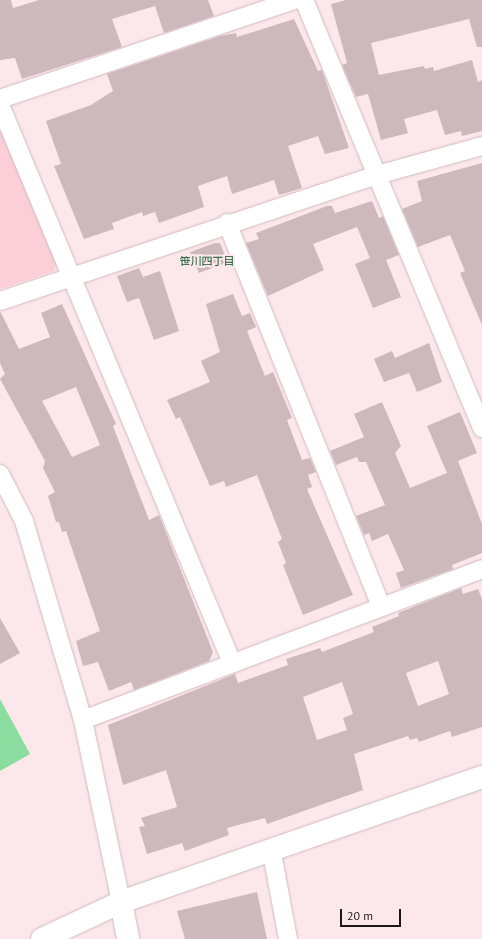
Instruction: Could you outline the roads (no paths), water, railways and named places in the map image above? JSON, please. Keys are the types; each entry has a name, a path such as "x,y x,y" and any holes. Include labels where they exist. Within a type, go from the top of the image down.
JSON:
{"street":[{"path":"0,99 294,0"},
{"path":"304,0 482,428"},
{"path":"0,105 73,276 232,663"},
{"path":"0,301 227,223 376,175 482,146"},
{"path":"227,223 381,606"},
{"path":"0,474 24,521 83,720 128,939"},
{"path":"83,720 482,569"},
{"path":"42,939 121,902 271,848 482,777"},
{"path":"271,848 288,939"}],"district":[{"name":"笹川四丁目","path":"207,261"}]}
